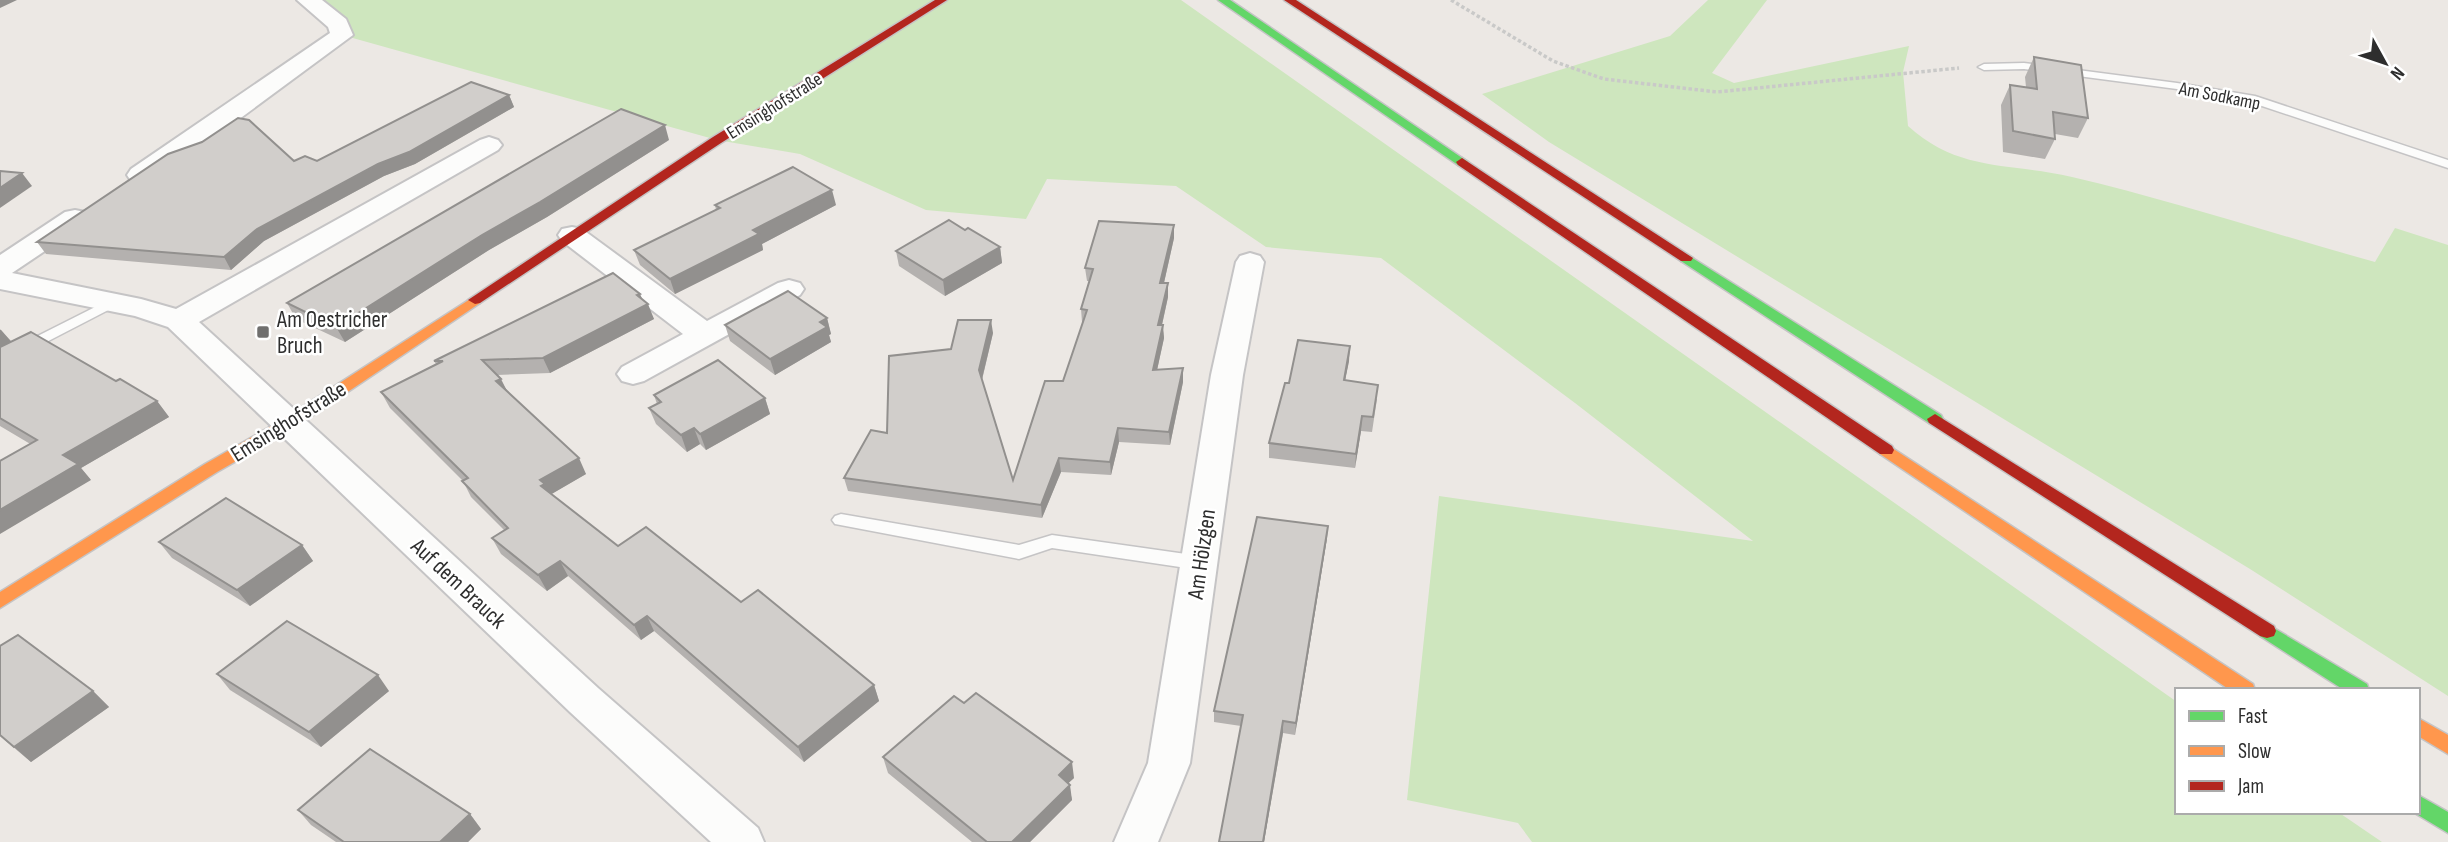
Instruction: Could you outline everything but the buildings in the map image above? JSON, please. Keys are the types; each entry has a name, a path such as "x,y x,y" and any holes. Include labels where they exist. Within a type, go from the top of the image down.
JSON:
{"main road":[{"name":"Emsinghofstraße","path":"0,601 211,468 288,424 717,140 942,0"},
{"path":"1223,0 1813,401 2243,688"},
{"path":"1289,0 1773,316 2357,688"},
{"path":"2420,727 2448,745"},
{"path":"2420,805 2448,824"}],"street":[{"path":"124,186 342,35 338,24 308,0"},
{"path":"180,320 489,145"},
{"path":"0,268 90,208"},
{"path":"572,235 705,335"},
{"name":"Am Hölzgen","path":"1136,842 1170,763 1227,375 1250,262"},
{"name":"Auf dem Brauck","path":"0,280 113,302 180,320 584,700 742,842"},
{"path":"633,374 789,289"}],"lane":[{"name":"Am Sodkamp","path":"1984,66 2024,66 2177,86 2255,100 2448,164"},
{"path":"0,361 113,302"},
{"path":"841,520 1019,552 1052,541 1200,563"}],"path":[{"path":"1451,0 1553,61 1604,79 1717,92 1984,66"}],"green space":[{"path":"301,0 1181,0 2175,701 2175,814 2341,814 2382,842 1532,842 1518,823 1407,800 1439,496 1753,541 1381,258 1266,247 1176,186 1047,179 1026,219 926,210 800,154 717,140 342,35"},
{"path":"1708,0 1767,0 1712,73 1734,83 1909,46 1903,72 1908,126 1947,152 1966,159 2049,172 2110,186 2375,262 2395,228 2448,245 2448,696 2250,569 1549,142 1482,94 1670,36"}],"traffic: fast":[{"path":"1223,0 1462,162"},
{"path":"1686,258 1935,419"},
{"path":"2267,631 2357,688"},
{"path":"2420,805 2448,824"}],"traffic: slow":[{"path":"0,601 211,468 288,424 475,300"},
{"path":"1886,450 2243,688"},
{"path":"2420,727 2448,745"}],"traffic: jam":[{"path":"475,300 717,140 942,0"},
{"path":"1289,0 1686,258"},
{"path":"1462,162 1886,450"},
{"path":"1935,419 2267,631"}],"place":[{"name":"Am Oestricher Bruch","path":"263,332"}]}
